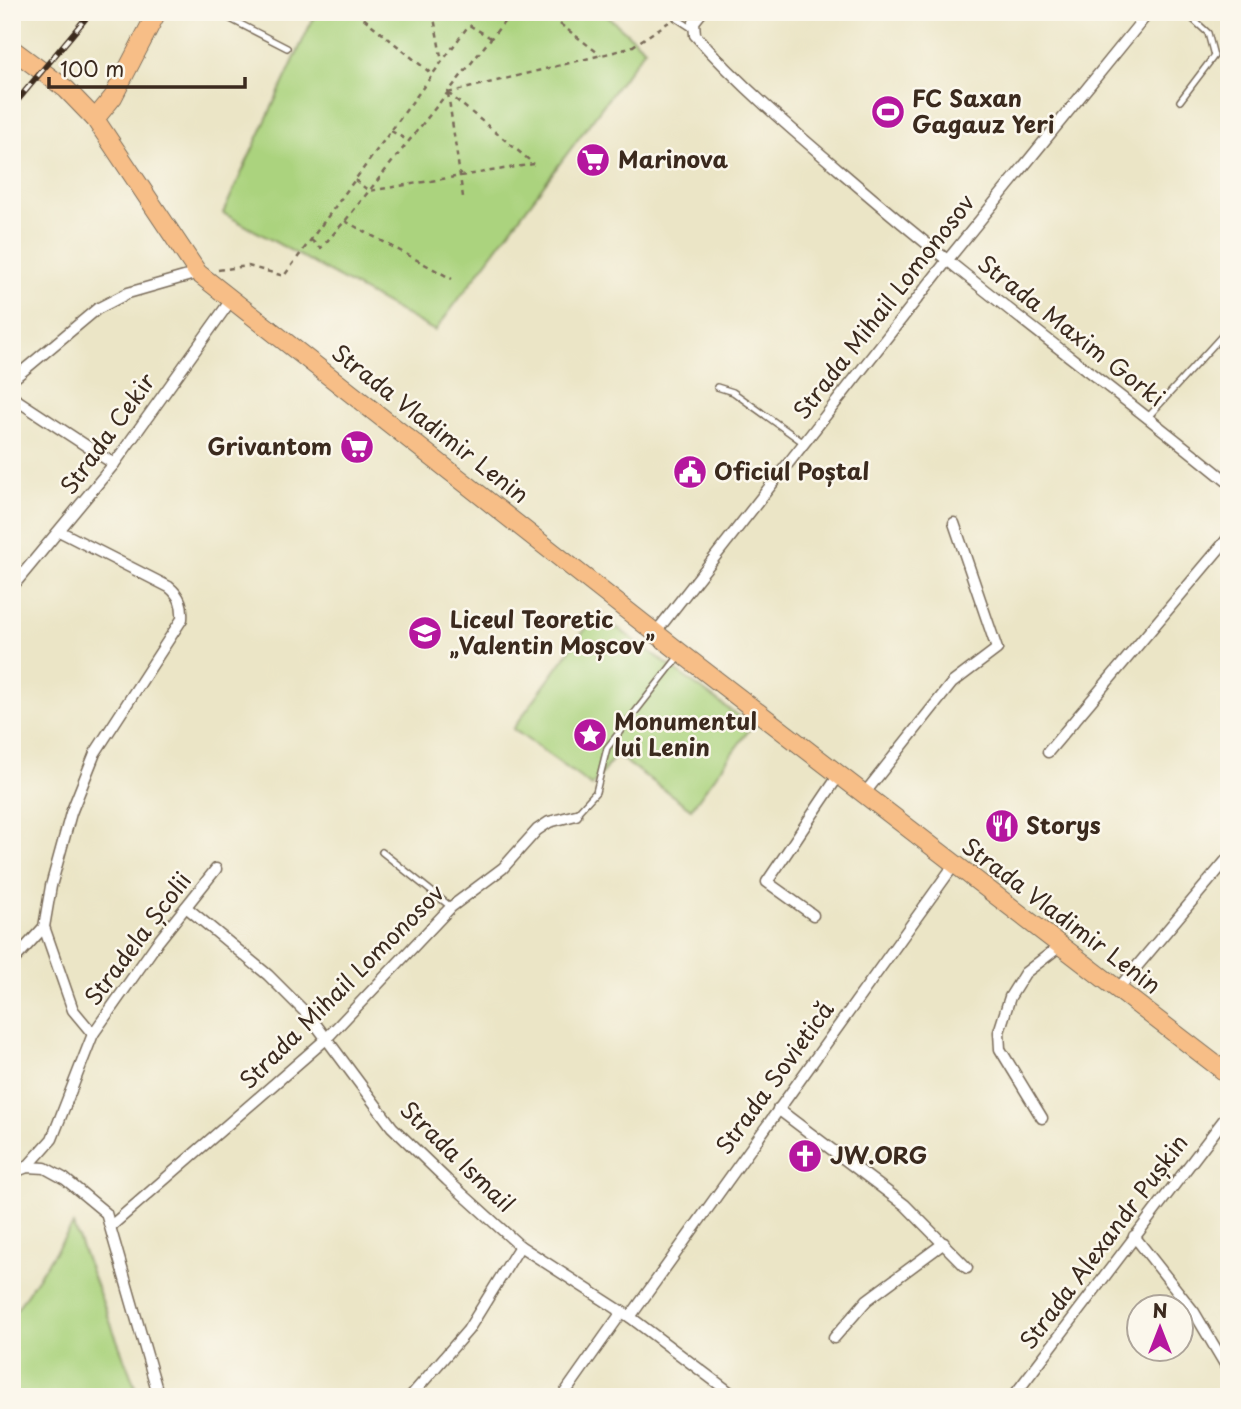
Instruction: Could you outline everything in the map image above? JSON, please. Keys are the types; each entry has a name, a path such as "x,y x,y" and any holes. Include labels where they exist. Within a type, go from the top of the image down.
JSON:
{"main road":[{"path":"95,119 113,97 157,12"},
{"name":"Strada Vladimir Lenin","path":"16,52 66,89 95,119 198,273 681,653 1229,1075"}],"street":[{"path":"693,29 702,12"},
{"name":"Strada Mihail Lomonosov","path":"656,632 946,262 1149,12"},
{"name":"Strada Maxim Gorki","path":"693,29 800,137 946,262 1148,417 1229,483"},
{"path":"12,380 97,309 128,293 198,273"},
{"name":"Strada Cekir","path":"12,587 61,532 114,464 231,300"},
{"path":"12,397 114,464"},
{"path":"864,794 952,683 998,649 954,523"},
{"path":"61,532 169,587 180,600 183,610 182,619 95,753 71,813 51,886 44,927 73,1010 93,1034"},
{"path":"1048,752 1229,537"},
{"path":"813,915 767,881 839,775"},
{"name":"Strada Mihail Lomonosov","path":"111,1226 326,1039 451,907 503,868 537,830 549,822 576,815"},
{"path":"1117,990 1229,857"},
{"name":"Strada Sovietică","path":"562,1397 778,1109 954,865"},
{"name":"Stradela Școlii","path":"27,1167 52,1139 93,1034 157,943 216,869"},
{"name":"Strada Ismail","path":"186,907 268,975 311,1018 392,1127 520,1246 626,1314 736,1397"},
{"path":"12,962 44,927"},
{"path":"1042,1118 1000,1049 999,1032 1010,997 1025,973 1060,946"},
{"path":"778,1109 905,1205 967,1268"},
{"name":"Strada Alexandr Pușkin","path":"1013,1397 1229,1113"},
{"path":"12,1173 27,1167 46,1168 65,1179 106,1213 159,1397"},
{"path":"1134,1236 1194,1312 1229,1371"},
{"path":"834,1338 867,1300 944,1243"},
{"path":"410,1397 468,1330 520,1246"}],"lane":[{"path":"217,12 287,48"},
{"path":"1180,101 1214,55 1208,33 1185,12"},
{"name":"Strada Maxim Gorki","path":"675,15 693,29"},
{"path":"1148,417 1229,328"},
{"path":"717,387 733,392 804,443"},
{"path":"576,815 596,792 607,748 681,653"},
{"path":"382,852 451,907"}],"path":[{"path":"16,52 17,12"},
{"path":"356,12 433,75"},
{"path":"433,12 442,62"},
{"path":"311,240 321,247 345,221 512,12"},
{"path":"544,12 601,55"},
{"path":"448,93 630,48 675,15"},
{"path":"198,273 248,266 284,276 469,25 491,38"},
{"path":"355,180 369,191 534,164 448,93"},
{"path":"448,93 463,197"},
{"path":"391,131 409,141"},
{"path":"345,221 452,279"}],"green space":[{"path":"316,12 603,12 645,49 435,331 223,213"},
{"path":"597,613 752,726 691,809 616,755 592,786 513,729"},
{"path":"73,1225 139,1397 12,1397 12,1316"}],"railway":[{"path":"12,107 91,12"}],"place":[{"name":"FC Saxan Gagauz Yeri","path":"888,112"},
{"name":"Marinova","path":"593,160"},
{"name":"Grivantom","path":"357,447"},
{"name":"Oficiul Poștal","path":"690,472"},
{"name":"Liceul Teoretic „Valentin Moșcov”","path":"425,633"},
{"name":"Monumentul lui Lenin","path":"590,735"},
{"name":"Storys","path":"1002,826"},
{"name":"JW.ORG","path":"805,1156"}]}
